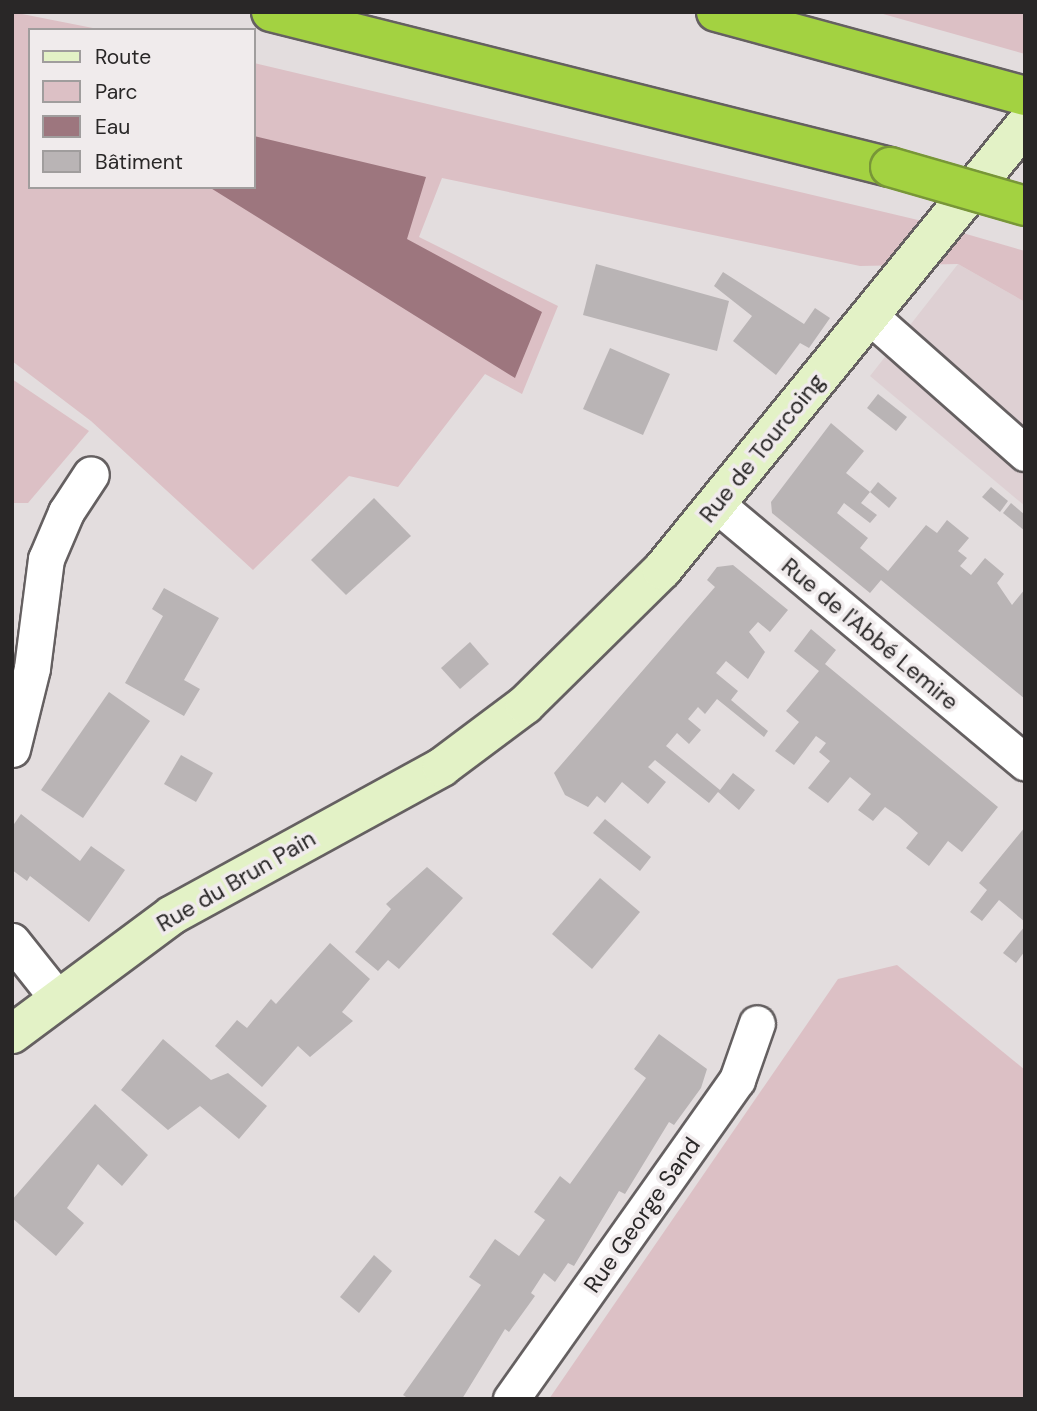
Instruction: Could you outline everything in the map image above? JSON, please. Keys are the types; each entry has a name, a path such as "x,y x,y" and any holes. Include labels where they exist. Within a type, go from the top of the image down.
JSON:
{"highway":[{"path":"271,12 890,167 1025,206"},
{"path":"716,12 1025,96"}],"main road":[{"name":"Rue de Tourcoing","path":"472,746 628,605 716,505 1025,125"},
{"name":"Rue du Brun Pain","path":"12,1034 172,915 472,746"}],"street":[{"path":"870,316 1025,453"},
{"path":"12,749 30,679 46,559 65,512 91,474"},
{"name":"Rue de l'Abbé Lemire","path":"716,505 1025,762"},
{"path":"12,941 58,999"},
{"name":"Rue George Sand","path":"511,1399 737,1080 758,1023"}],"shaded area":[{"path":"958,264 1025,302 1025,506 870,376"}],"green space":[{"path":"12,12 93,28 28,28 28,189 256,189 256,63 918,220 1025,251 1025,302 958,264 860,266 442,178 419,237 558,306 522,394 485,374 398,487 349,476 253,570 91,421 12,361"},
{"path":"876,12 1025,12 1025,54"},
{"path":"12,379 89,431 28,503 12,503"},
{"path":"897,965 1025,1070 1025,1399 549,1399 838,979"}],"water":[{"path":"256,136 426,177 407,239 542,312 515,378 212,189 256,189"}],"building":[{"path":"596,264 729,301 717,351 583,315"},
{"path":"723,272 804,324 815,308 830,318 809,348 800,343 776,375 733,341 752,316 714,286"},
{"path":"610,348 670,374 643,435 583,409"},
{"path":"878,394 907,417 896,431 867,408"},
{"path":"831,423 864,451 846,473 870,492 861,503 877,515 870,523 844,503 837,513 868,538 860,548 888,571 926,525 937,533 947,520 969,538 958,551 967,558 960,566 971,575 985,558 1004,574 997,583 1012,605 1025,589 1025,699 881,580 870,593 772,513 771,502"},
{"path":"878,482 897,498 889,508 870,492"},
{"path":"991,487 1008,501 1000,512 982,497"},
{"path":"374,498 411,536 346,595 311,560"},
{"path":"1011,503 1025,515 1025,531 1003,513"},
{"path":"733,565 788,610 770,632 758,622 749,632 765,652 748,679 726,661 716,673 738,691 731,700 768,731 764,737 717,699 705,714 698,707 688,719 701,730 689,744 677,733 666,746 720,790 733,773 755,790 739,810 718,792 709,803 655,760 648,767 666,782 648,804 622,782 605,803 597,796 588,807 565,795 554,773 715,587 707,580 717,567"},
{"path":"164,588 219,618 184,680 200,689 184,716 125,683 163,616 152,609"},
{"path":"811,629 836,650 825,664 998,807 962,852 948,841 929,866 906,848 918,833 898,816 885,807 873,821 858,810 871,794 850,777 828,803 808,788 830,761 819,752 826,743 816,736 794,765 775,751 799,722 786,711 819,671 794,651"},
{"path":"470,642 489,664 460,689 441,668"},
{"path":"109,692 150,721 83,818 41,790"},
{"path":"181,755 213,773 196,802 164,784"},
{"path":"21,814 80,861 91,846 125,870 89,922 30,876 27,881 12,870 12,827"},
{"path":"605,819 651,857 640,871 593,833"},
{"path":"1025,827 1025,922 999,900 982,921 970,912 987,890 979,883"},
{"path":"427,867 463,898 399,969 388,960 378,971 355,952 391,909 386,904"},
{"path":"600,878 640,912 592,969 552,934"},
{"path":"1025,926 1025,951 1016,963 1003,953"},
{"path":"330,943 370,979 342,1012 353,1021 310,1057 298,1046 262,1087 215,1046 237,1020 247,1028 271,999 276,1004"},
{"path":"659,1034 707,1069 701,1088 674,1125 669,1122 625,1194 619,1191 574,1266 568,1263 555,1282 544,1273 531,1293 535,1296 509,1332 505,1329 462,1399 409,1399 403,1395 481,1285 469,1277 495,1239 519,1256 545,1220 534,1212 560,1176 570,1184 646,1078 634,1069"},
{"path":"163,1039 211,1080 228,1073 267,1106 239,1139 200,1106 168,1130 121,1090"},
{"path":"95,1104 148,1155 122,1186 98,1164 67,1208 84,1223 56,1256 12,1218 12,1200"},
{"path":"374,1255 392,1271 359,1313 340,1297"}]}
